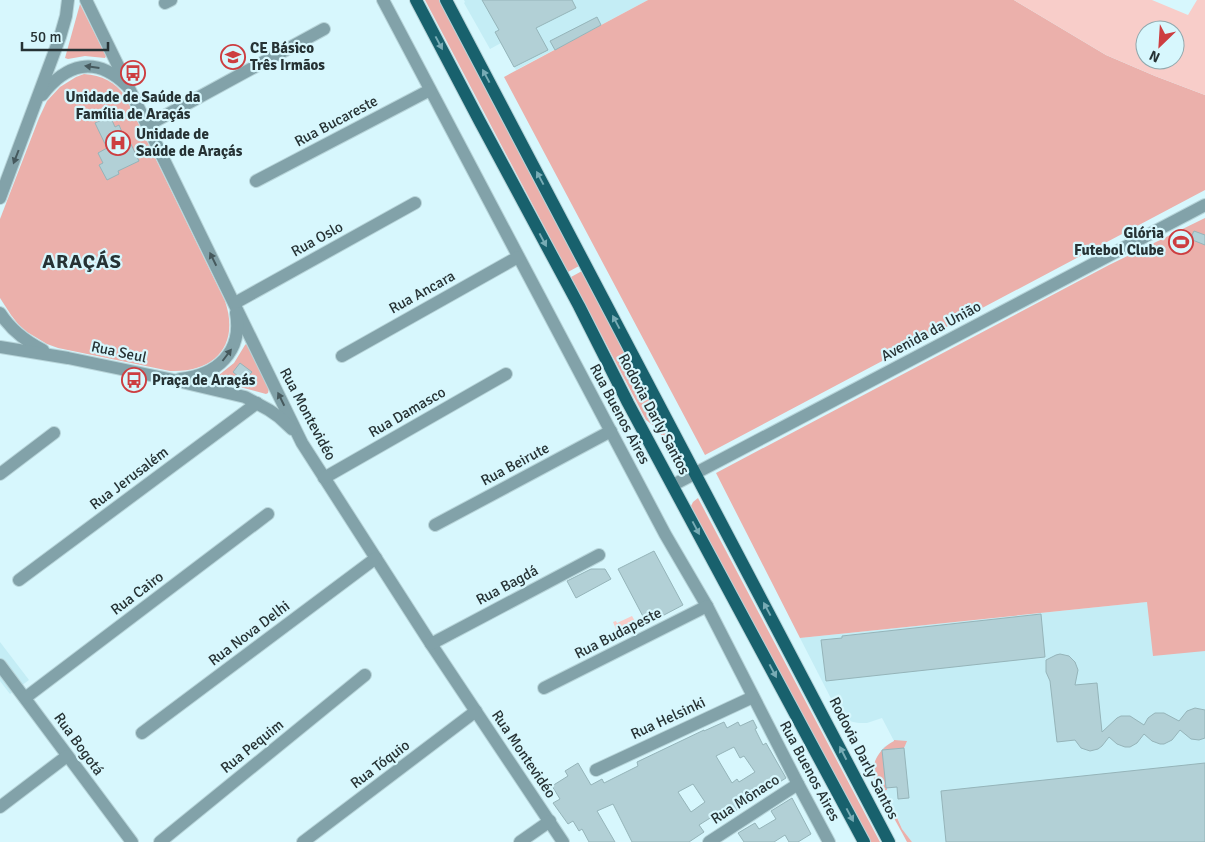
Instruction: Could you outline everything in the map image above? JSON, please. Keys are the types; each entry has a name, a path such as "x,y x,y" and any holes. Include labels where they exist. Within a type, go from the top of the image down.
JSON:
{"main road":[{"name":"Rodovia Darly Santos","path":"416,0 580,306 628,402 864,842"},
{"name":"Rodovia Darly Santos","path":"446,0 890,842"}],"street":[{"path":"0,198 60,37 68,0"},
{"name":"Rua Montevidéo","path":"86,0 302,443 431,644 563,842"},
{"name":"Rua Buenos Aires","path":"383,0 665,534 706,606 829,842"},
{"path":"148,125 324,29"},
{"path":"32,115 41,97 51,85 63,75 82,66 94,67 111,73 126,85 132,93"},
{"name":"Rua Bucareste","path":"256,181 430,90"},
{"name":"Rua Oslo","path":"234,303 416,203"},
{"name":"Avenida da União","path":"673,485 1205,205"},
{"name":"Rua Ancara","path":"342,356 518,257"},
{"path":"168,379 190,378 201,375 210,371 231,352 236,335 237,317 234,303"},
{"path":"0,313 13,329 33,345 44,351 68,358"},
{"name":"Rua Seul","path":"0,347 68,358 238,396 257,403 279,417 292,429 302,443"},
{"name":"Rua Damasco","path":"324,478 506,374"},
{"name":"Rua Jerusalém","path":"20,580 257,403"},
{"name":"Rua Beirute","path":"435,525 611,431"},
{"path":"0,474 54,433"},
{"name":"Rua Cairo","path":"25,698 268,514"},
{"name":"Rua Bagdá","path":"431,644 599,555"},
{"name":"Rua Nova Delhi","path":"142,733 376,558"},
{"name":"Rua Budapeste","path":"544,688 706,606"},
{"name":"Rua Bogotá","path":"0,665 132,842"},
{"name":"Rua Pequim","path":"160,842 365,675"},
{"name":"Rua Helsinki","path":"596,770 753,697"},
{"name":"Rua Tóquio","path":"303,842 476,711"},
{"path":"0,807 67,756"},
{"name":"Rua Mônaco","path":"709,842 798,784"},
{"path":"520,842 550,821"}],"shaded area":[{"path":"425,0 439,0 579,266 568,272"},
{"path":"464,0 648,0 516,70 501,43 490,49"},
{"path":"648,0 1014,0 1106,55 1135,67 1135,70 1141,70 1205,95 1205,190 705,455 504,77"},
{"path":"1014,0 1152,0 1188,15 1197,0 1205,0 1205,95 1141,70 1185,70 1185,20 1135,20 1135,67 1106,55"},
{"path":"80,4 106,56 105,58 85,56 65,58"},
{"path":"84,74 108,80 125,96 225,301 229,317 229,331 226,343 220,353 200,367 170,371 58,348 27,332 18,324 0,298 0,219 47,101 60,87"},
{"path":"1205,218 1205,651 1153,656 1147,602 800,638 716,473 1109,265"},
{"path":"582,271 686,470 683,471 678,468 658,429 646,420 571,277"},
{"path":"246,344 269,388 266,394 221,382 218,379 219,375 234,363"},
{"path":"698,498 880,842 869,842 691,506"},
{"path":"1205,596 1205,842 912,842 902,829 895,812 874,780 873,768 877,757 884,747 894,741 882,718 867,723 859,723 841,718 800,638"},
{"path":"632,616 637,625 618,634 613,622 616,621 617,623"},
{"path":"0,642 29,680 10,694 0,681"},
{"path":"894,740 907,741 904,748 882,750"},
{"path":"882,750 887,790 880,791 891,804 902,829 912,842 907,842 879,790 874,779 873,767"}],"building":[{"path":"482,0 572,0 576,8 536,28 548,50 514,67 495,32 499,30"},
{"path":"597,17 601,25 555,50 550,41"},
{"path":"110,116 115,127 119,125 125,139 128,138 139,161 118,171 119,174 107,180 99,165 103,163 98,153 107,148 95,123"},
{"path":"1194,231 1205,235 1205,245 1190,239"},
{"path":"240,363 252,372 244,381 233,372"},
{"path":"654,551 683,605 647,624 618,569"},
{"path":"591,569 605,569 611,579 576,598 567,581"},
{"path":"1041,614 1045,657 826,681 821,640 842,638 842,636"},
{"path":"1060,654 1069,656 1075,662 1078,670 1075,685 1097,683 1102,732 1121,716 1130,716 1144,725 1148,718 1155,713 1164,713 1179,721 1187,711 1195,708 1205,710 1205,738 1199,740 1191,739 1180,730 1172,740 1160,744 1152,741 1144,734 1137,743 1130,747 1125,747 1117,744 1109,737 1098,749 1090,751 1081,748 1075,740 1057,742 1050,681 1046,672 1046,660"},
{"path":"753,720 763,745 766,743 786,778 767,790 764,786 749,796 751,800 720,822 715,815 699,825 704,832 689,842 632,842 613,804 597,811 615,842 589,842 582,829 579,831 573,821 568,824 553,803 560,799 552,786 568,776 565,771 578,763 591,785 602,779 604,783 638,766 637,762 704,730 724,722 727,728 738,722 740,726","holes":["734,747 740,758 744,756 755,772 739,782 737,779 732,783 716,756","693,784 705,802 691,812 678,792"]},
{"path":"904,748 909,798 898,799 897,787 886,788 882,750"},
{"path":"1205,763 1205,842 946,842 941,791"},
{"path":"792,798 811,834 798,842 789,842 785,835 774,842 744,842 738,833 755,823 759,829 776,819 771,811"}],"place":[{"name":"CE Básico Três Irmãos","path":"233,57"},
{"name":"Unidade de Saúde da Família de Araçás","path":"133,73"},
{"name":"Unidade de Saúde de Araçás","path":"118,143"},
{"name":"Glória Futebol Clube","path":"1181,242"},
{"name":"Praça de Araçás","path":"134,380"}],"district":[{"name":"ARAÇÁS","path":"82,261"}]}
